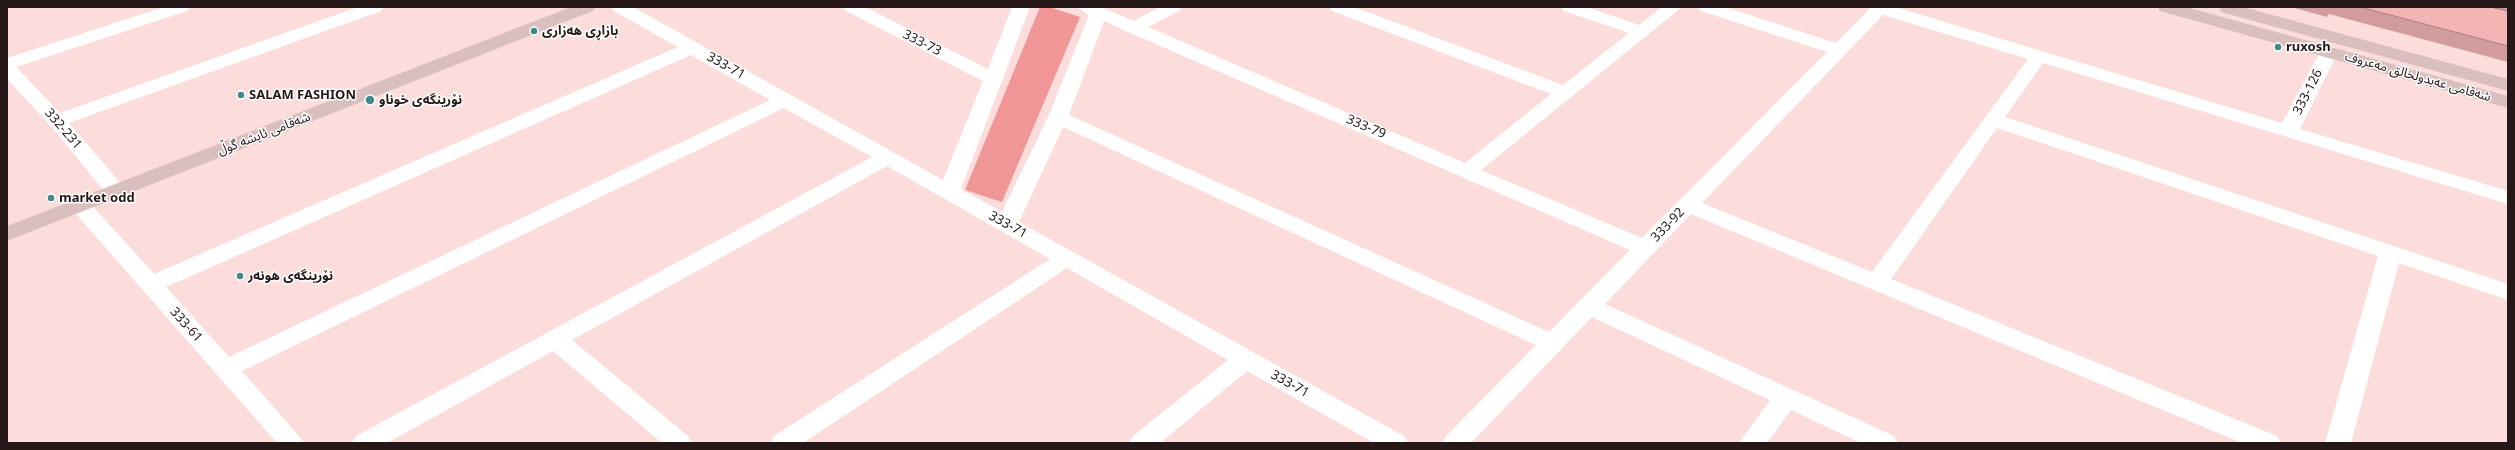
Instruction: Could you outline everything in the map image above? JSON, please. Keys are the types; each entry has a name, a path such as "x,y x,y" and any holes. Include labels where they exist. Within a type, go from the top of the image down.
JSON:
{"main road":[{"name":"شەقامی ئایشە گوڵ","path":"7,234 587,7"},
{"name":"شەقامی عەبدولخالق مەعروف","path":"2222,7 2508,85"},
{"name":"شەقامی عەبدولخالق مەعروف","path":"2175,8 2508,102"}],"street":[{"path":"7,64 181,7"},
{"path":"57,121 375,7"},
{"name":"333-71","path":"620,7 1395,443"},
{"name":"333-73","path":"852,7 993,79"},
{"path":"949,192 1021,7"},
{"path":"1134,28 1173,7"},
{"path":"1338,7 1565,93"},
{"path":"1570,7 1642,32"},
{"path":"1467,171 1673,7"},
{"path":"1707,7 1839,50"},
{"path":"1880,8 2508,198"},
{"name":"333-92","path":"1455,443 1880,8"},
{"path":"1007,225 1058,117 1093,10"},
{"name":"333-79","path":"1093,10 1645,248"},
{"path":"150,285 693,48"},
{"name":"333-126","path":"2288,132 2329,52"},
{"path":"1877,282 2039,56"},
{"name":"332-231","path":"7,68 57,121 117,192"},
{"path":"226,368 785,100"},
{"path":"1058,117 1552,343"},
{"path":"1993,120 2508,292"},
{"path":"365,443 888,157"},
{"path":"1688,205 2268,443"},
{"name":"333-61","path":"80,206 292,443"},
{"path":"2338,443 2390,252"},
{"path":"783,443 1067,258"},
{"path":"1589,306 1885,443"},
{"path":"555,339 679,443"},
{"path":"1142,443 1246,358"},
{"path":"1752,443 1786,397"}],"shaded area":[{"path":"1040,7 1049,7 1080,17 1002,202 965,190"}],"building":[{"path":"2360,7 2490,7 2508,11 2508,46"}],"place":[{"name":"بازاڕی هەزاری","path":"534,31"},
{"name":"ruxosh","path":"2278,47"},
{"name":"SALAM FASHION","path":"241,95"},
{"name":"نۆرینگەی خوناو","path":"370,100"},
{"name":"market odd","path":"51,198"},
{"name":"نۆرینگەی هونەر","path":"240,276"}]}
